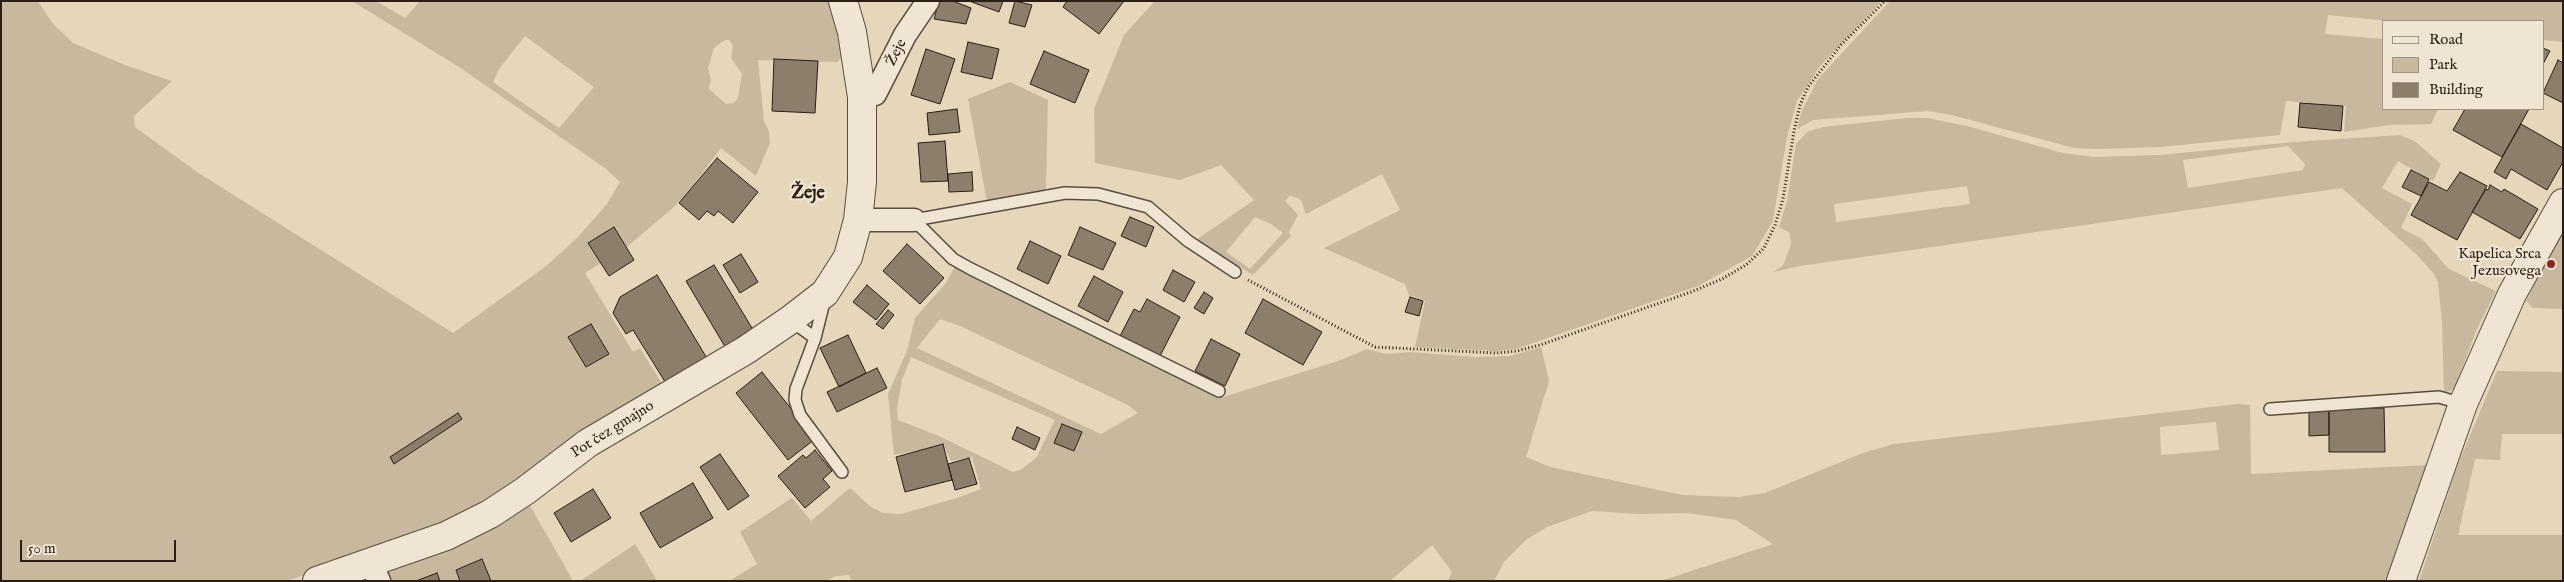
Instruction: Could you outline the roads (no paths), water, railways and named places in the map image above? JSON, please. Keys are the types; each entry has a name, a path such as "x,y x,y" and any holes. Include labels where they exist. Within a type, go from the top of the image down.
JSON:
{"street":[{"name":"Pot čez gmajno","path":"317,581 375,572 490,514 525,491 588,443 746,350 825,293 848,257 858,220 862,182 862,97 852,32 842,1"},
{"name":"Žeje","path":"862,97 875,94 905,35 928,1"},
{"path":"2400,581 2463,404 2512,294 2563,204"},
{"path":"858,220 914,220"}],"lane":[{"path":"914,220 1065,193 1098,194 1148,207 1188,241 1235,272"},
{"path":"914,220 954,259 971,269 1219,390"},
{"path":"825,293 825,302 796,389 795,400 800,415 842,472"},
{"path":"790,320 814,338"},
{"path":"2270,409 2439,397 2463,404"}],"place":[{"name":"Kapelica Srca Jezusovega","path":"2551,264"}],"district":[{"name":"Žeje","path":"808,194"}]}
